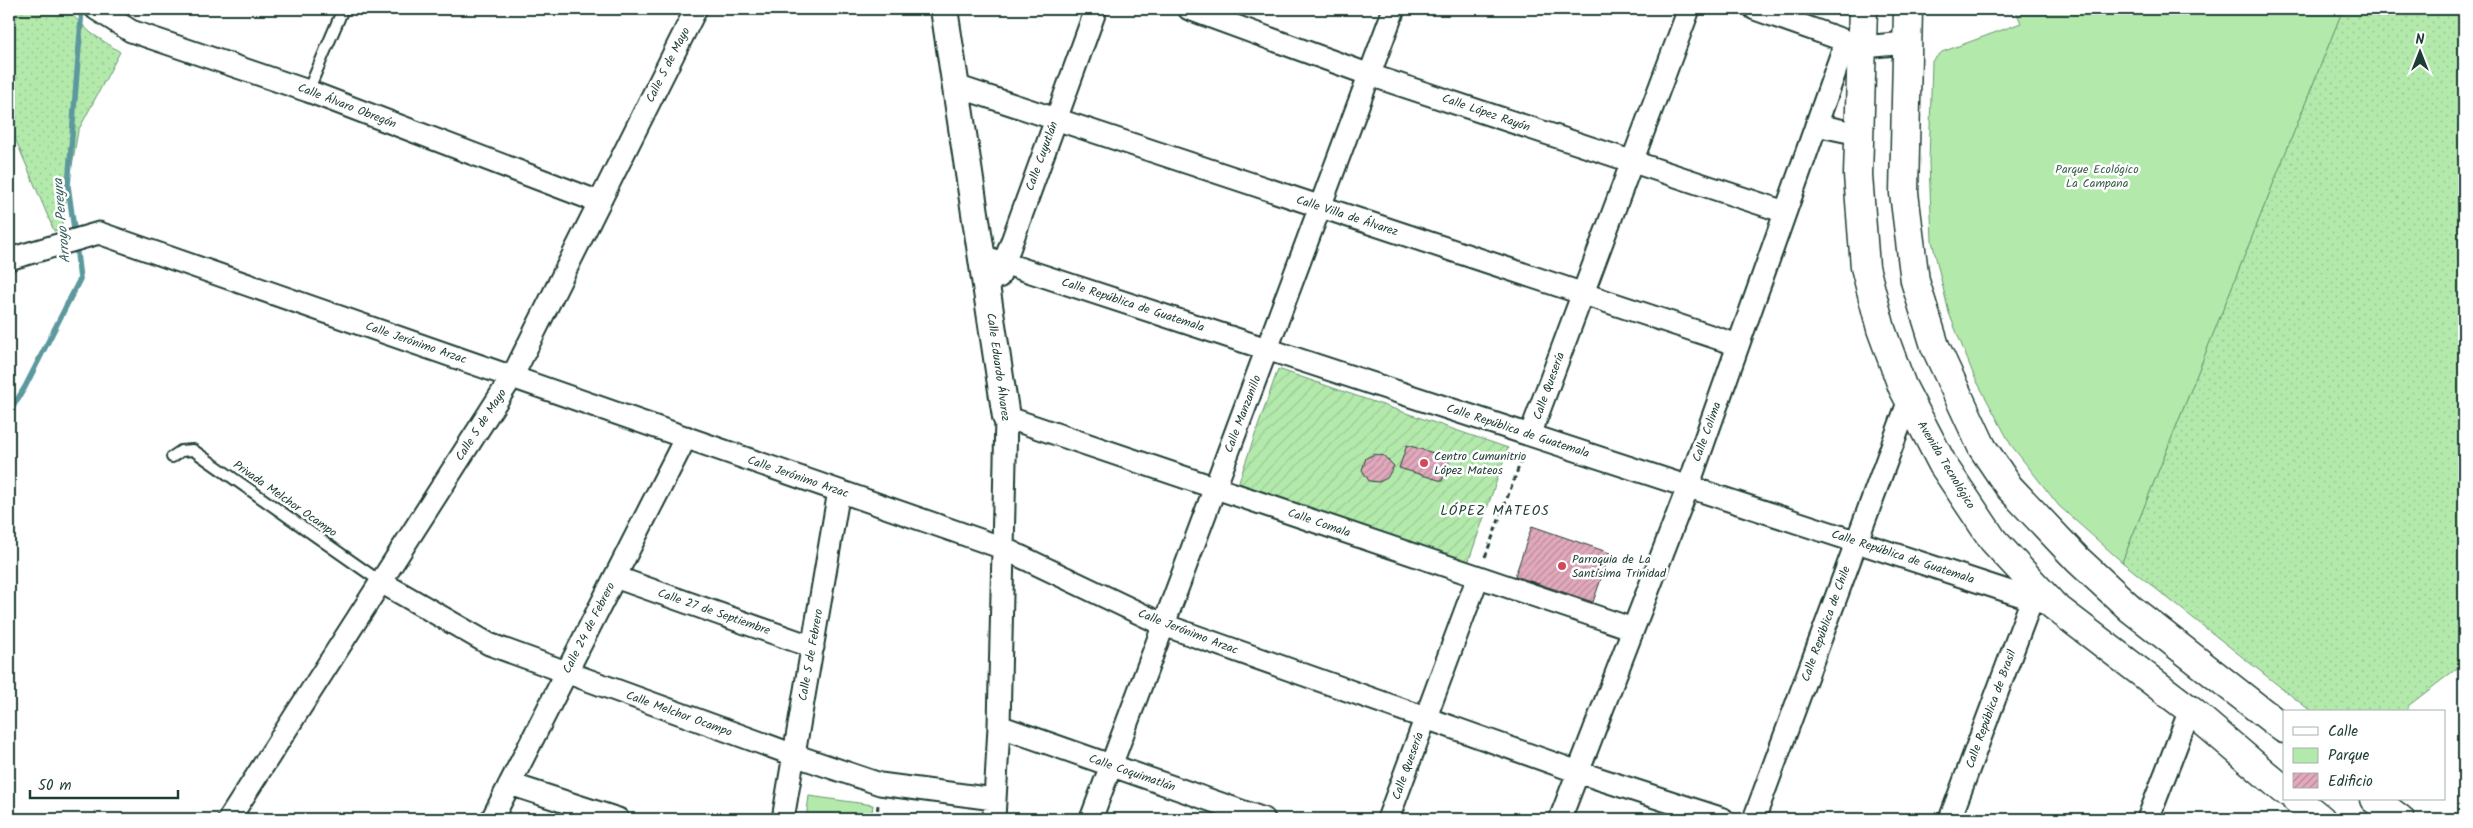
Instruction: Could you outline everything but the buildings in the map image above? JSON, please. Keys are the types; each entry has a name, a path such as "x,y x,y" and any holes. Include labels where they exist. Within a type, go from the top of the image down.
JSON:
{"main road":[{"name":"Avenida Tecnológico","path":"1863,9 1854,44 1859,134 1858,175 1865,267 1881,329 1908,400 1943,465 1993,540 2043,602 2190,710 2283,789"},
{"path":"1908,9 1904,194 1915,281 1935,346 1982,447 2009,487 2078,560 2131,609 2283,728"},
{"path":"2297,800 2321,819"},
{"path":"2375,800 2400,819"}],"street":[{"name":"Calle 5 de Mayo","path":"229,819 512,377 696,9"},
{"name":"Calle Eduardo Álvarez","path":"944,9 956,86 993,260 989,304 1006,417 999,726 994,809"},
{"name":"Calle Cuyutlán","path":"993,260 1056,119 1096,9"},
{"name":"Calle López Rayón","path":"1189,9 1370,74 1785,212"},
{"name":"Calle Manzanillo","path":"1091,819 1394,9"},
{"name":"Calle Quesería","path":"1530,435 1689,9"},
{"path":"1755,9 1854,44 1906,42"},
{"name":"Calle Álvaro Obregón","path":"98,11 131,31 308,91 599,202"},
{"name":"Calle Colima","path":"1560,819 1688,487 1816,124 1854,44"},
{"name":"Calle Villa de Álvarez","path":"956,86 1738,345"},
{"path":"1816,124 1859,134"},
{"name":"Calle Jerónimo Arzac","path":"9,259 99,233 1003,548 1164,625 1578,772 1723,819"},
{"name":"Calle República de Guatemala","path":"993,260 2043,602"},
{"name":"Calle República de Chile","path":"1754,819 1908,400"},
{"name":"Calle Comala","path":"1006,417 1633,629"},
{"name":"Calle 24 de Febrero","path":"492,819 686,437"},
{"name":"Calle 5 de Febrero","path":"783,819 839,491"},
{"name":"Calle 27 de Septiembre","path":"615,577 812,647"},
{"name":"Calle Quesería","path":"1388,819 1478,577"},
{"name":"Calle Melchor Ocampo","path":"381,582 489,644 566,673 880,784 994,809"},
{"name":"Calle República de Brasil","path":"1950,819 2043,602"},
{"path":"2148,819 2190,710"},
{"name":"Calle Coquimatlán","path":"999,726 1264,819"},
{"path":"510,784 618,819"}],"lane":[{"path":"308,91 343,9"},
{"name":"Privada Melchor Ocampo","path":"172,457 181,451 193,450 381,582"}],"path":[{"name":"Calle Quesería","path":"1478,577 1530,435"}],"green space":[{"path":"9,9 66,9 91,33 120,52 78,131 61,229 54,231 9,124"},
{"name":"Parque Ecológico La Campana","path":"2015,9 2343,9 2122,562 2059,506 2011,445 1974,376 1949,313 1932,241 1929,162 1932,61 1942,52 2021,23"},
{"path":"2343,9 2464,9 2464,655 2460,666 2408,706 2409,710 2309,710 2122,562"},
{"path":"1278,369 1508,448 1468,563 1238,484"},
{"path":"809,796 873,805 871,819 806,819"}],"waterway":[{"name":"Arroyo Pereyra","path":"75,236 68,186 82,9"},
{"name":"Arroyo Pereyra","path":"9,413 25,387 80,279 76,245"}],"place":[{"name":"Centro Cumunitrio López Mateos","path":"1424,463"},
{"name":"Parroquia de La Santísima Trinidad","path":"1562,566"}],"district":[{"name":"LÓPEZ MATEOS","path":"1495,511"}]}
